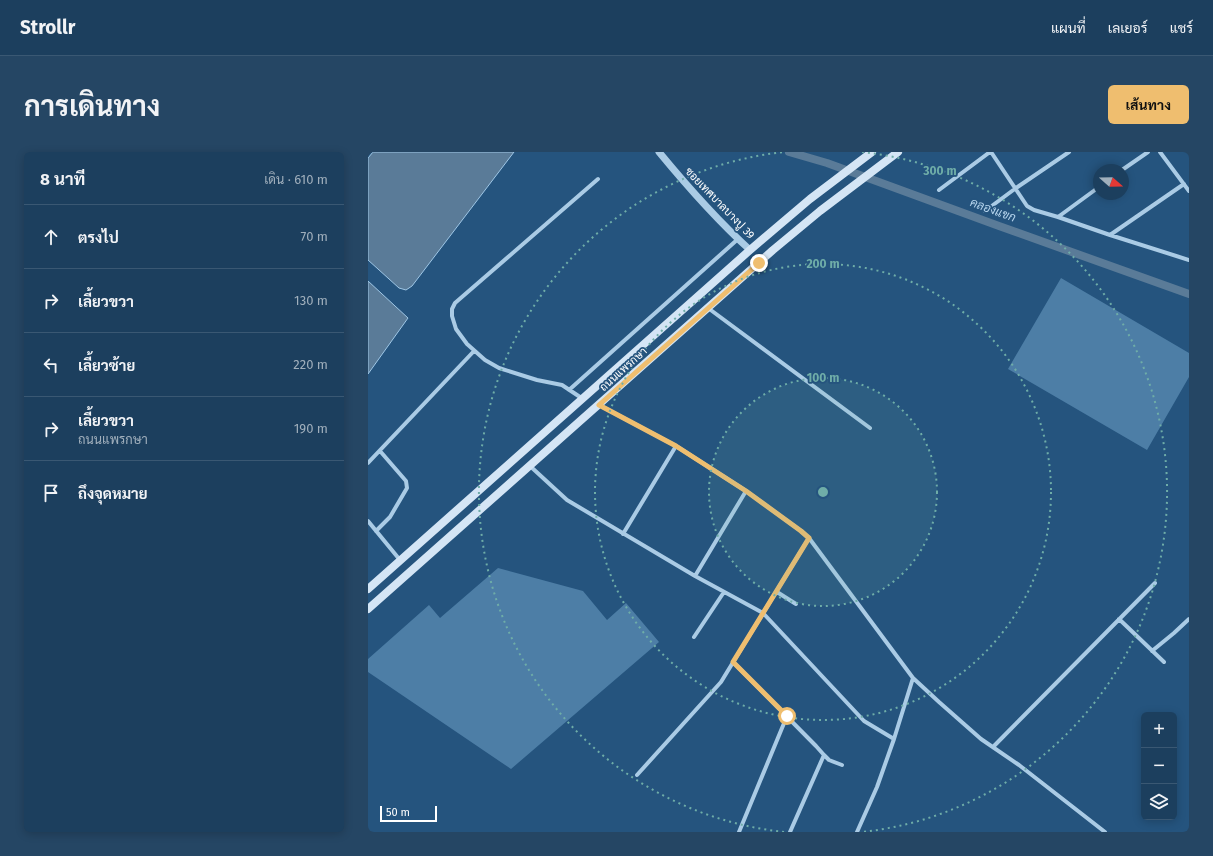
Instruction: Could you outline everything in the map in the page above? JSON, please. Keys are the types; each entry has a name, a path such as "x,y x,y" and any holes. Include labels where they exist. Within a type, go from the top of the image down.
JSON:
{"main road":[{"name":"ถนนแพรกษา","path":"368,589 583,400 750,250 872,152"},
{"name":"ถนนแพรกษา","path":"368,609 778,246 898,152"},
{"path":"415,547 425,558"}],"street":[{"name":"ซอยเทศบาลบางปู 39","path":"659,152 693,192 738,240 750,250"},
{"path":"939,190 990,152 1030,208 1189,260"},
{"path":"985,211 1069,152"},
{"path":"1129,165 1148,152"},
{"path":"1160,152 1189,191"},
{"path":"583,400 562,385 537,380 499,368 485,360 467,344 456,330 452,316 452,309 455,304 598,179"},
{"path":"1110,235 1184,184"},
{"path":"1058,216 1093,191"},
{"path":"569,390 738,240"},
{"path":"708,308 870,428"},
{"path":"368,462 474,351"},
{"path":"599,405 676,446 746,491 801,531 809,538 913,678 981,739 1019,765 1105,832"},
{"path":"623,534 676,446"},
{"path":"376,531 390,517 407,488 406,481 380,451"},
{"path":"530,466 567,500 695,576 763,613 864,721 894,739"},
{"path":"695,576 746,491"},
{"path":"368,521 400,560"},
{"path":"637,775 721,682 809,538"},
{"path":"993,747 1155,583"},
{"path":"694,637 724,592"},
{"path":"777,592 796,604"},
{"path":"1119,619 1164,662"},
{"path":"1152,651 1189,619"},
{"path":"733,662 829,760 842,765"},
{"path":"857,832 877,787 913,678"},
{"path":"739,832 787,716"},
{"path":"790,832 824,755"}],"water":[{"path":"373,152 514,152 412,286 406,290 399,288 368,260 368,158"},
{"path":"368,281 408,318 368,374"}],"building":[{"path":"1061,278 1189,353 1189,377 1147,450 1008,369"},
{"path":"498,568 583,591 607,620 626,603 659,642 511,769 368,672 368,659 429,605 440,618"}],"waterway":[{"name":"คลองแขก","path":"789,152 827,163 1189,294"}],"route":[{"path":"759,263 599,405 676,446 746,491 809,538 733,662 787,716"}]}
